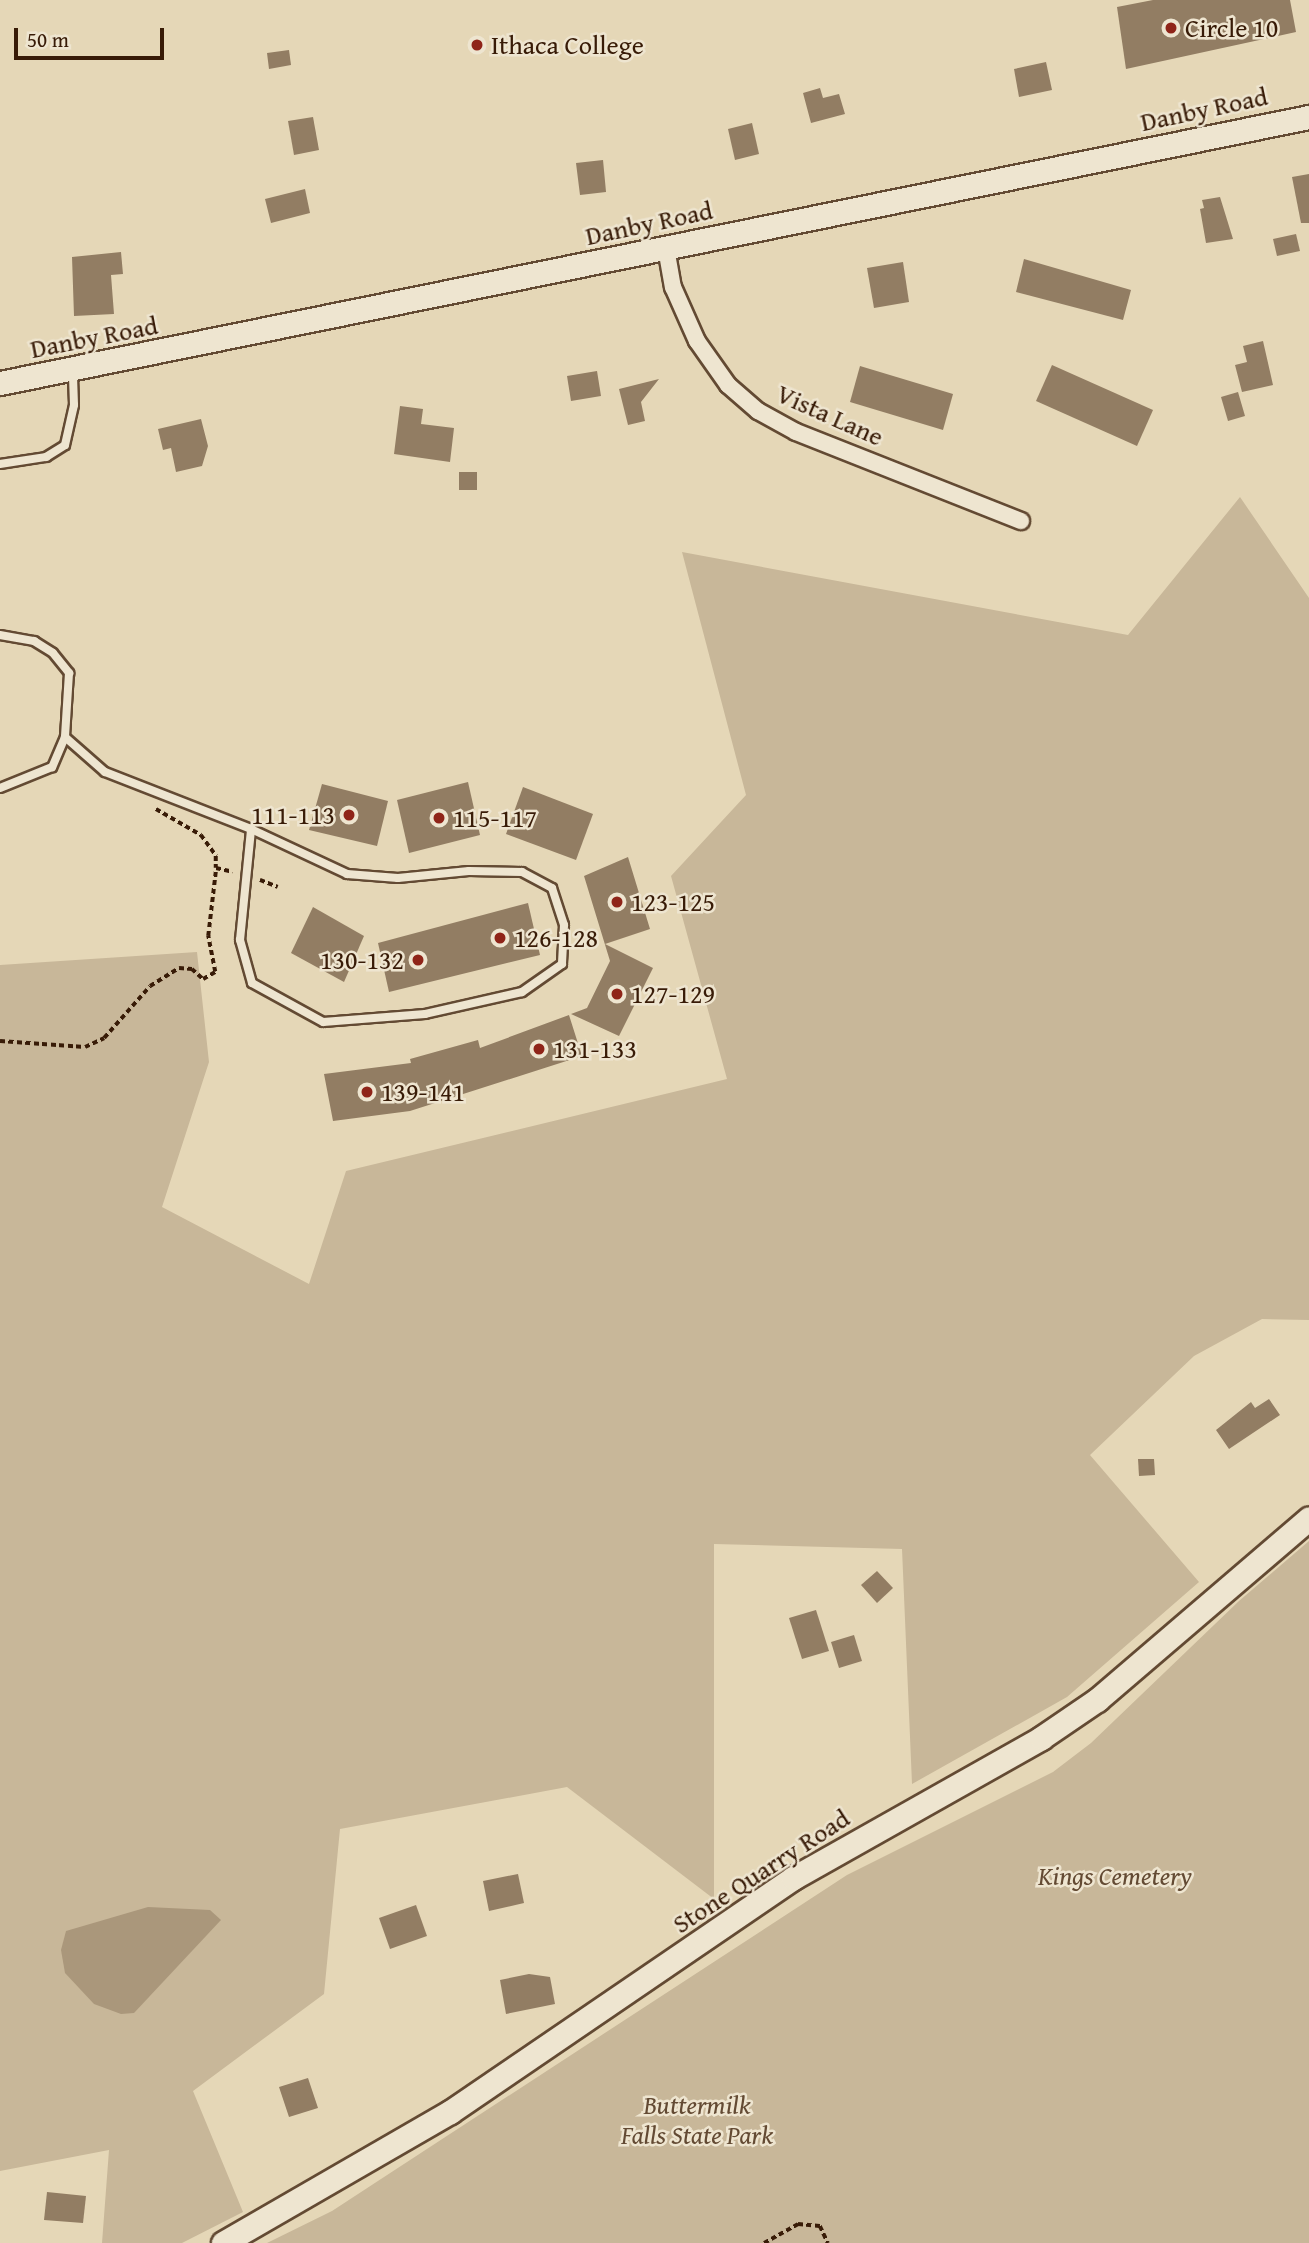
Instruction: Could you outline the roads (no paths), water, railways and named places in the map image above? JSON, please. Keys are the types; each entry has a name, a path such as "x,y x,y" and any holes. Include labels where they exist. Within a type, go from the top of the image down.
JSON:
{"main road":[{"name":"Danby Road","path":"0,383 1309,117"},
{"name":"Stone Quarry Road","path":"223,2243 461,2105 793,1878 1041,1738 1097,1700 1309,1518"}],"street":[{"name":"Vista Lane","path":"666,248 673,287 697,341 728,384 758,411 796,432 1021,521"}],"lane":[{"path":"0,464 46,457 65,444 74,405 73,370"},
{"path":"0,635 34,641 53,653 69,673 65,737 52,766 0,788"},
{"path":"65,737 105,772 251,829 347,874 398,878 469,871 522,872 552,888 564,925 562,964 522,992 425,1014 323,1022 252,983 240,940 244,874 251,829"}],"place":[{"name":"Circle 10","path":"1171,28"},
{"name":"Ithaca College","path":"477,45"},
{"name":"111-113","path":"349,815"},
{"name":"115-117","path":"439,818"},
{"name":"123-125","path":"617,902"},
{"name":"126-128","path":"500,938"},
{"name":"130-132","path":"418,960"},
{"name":"127-129","path":"617,994"},
{"name":"131-133","path":"539,1049"},
{"name":"139-141","path":"367,1092"}],"park label":[{"name":"Kings Cemetery","path":"1115,1876"},
{"name":"Buttermilk Falls State Park","path":"697,2120"}]}
